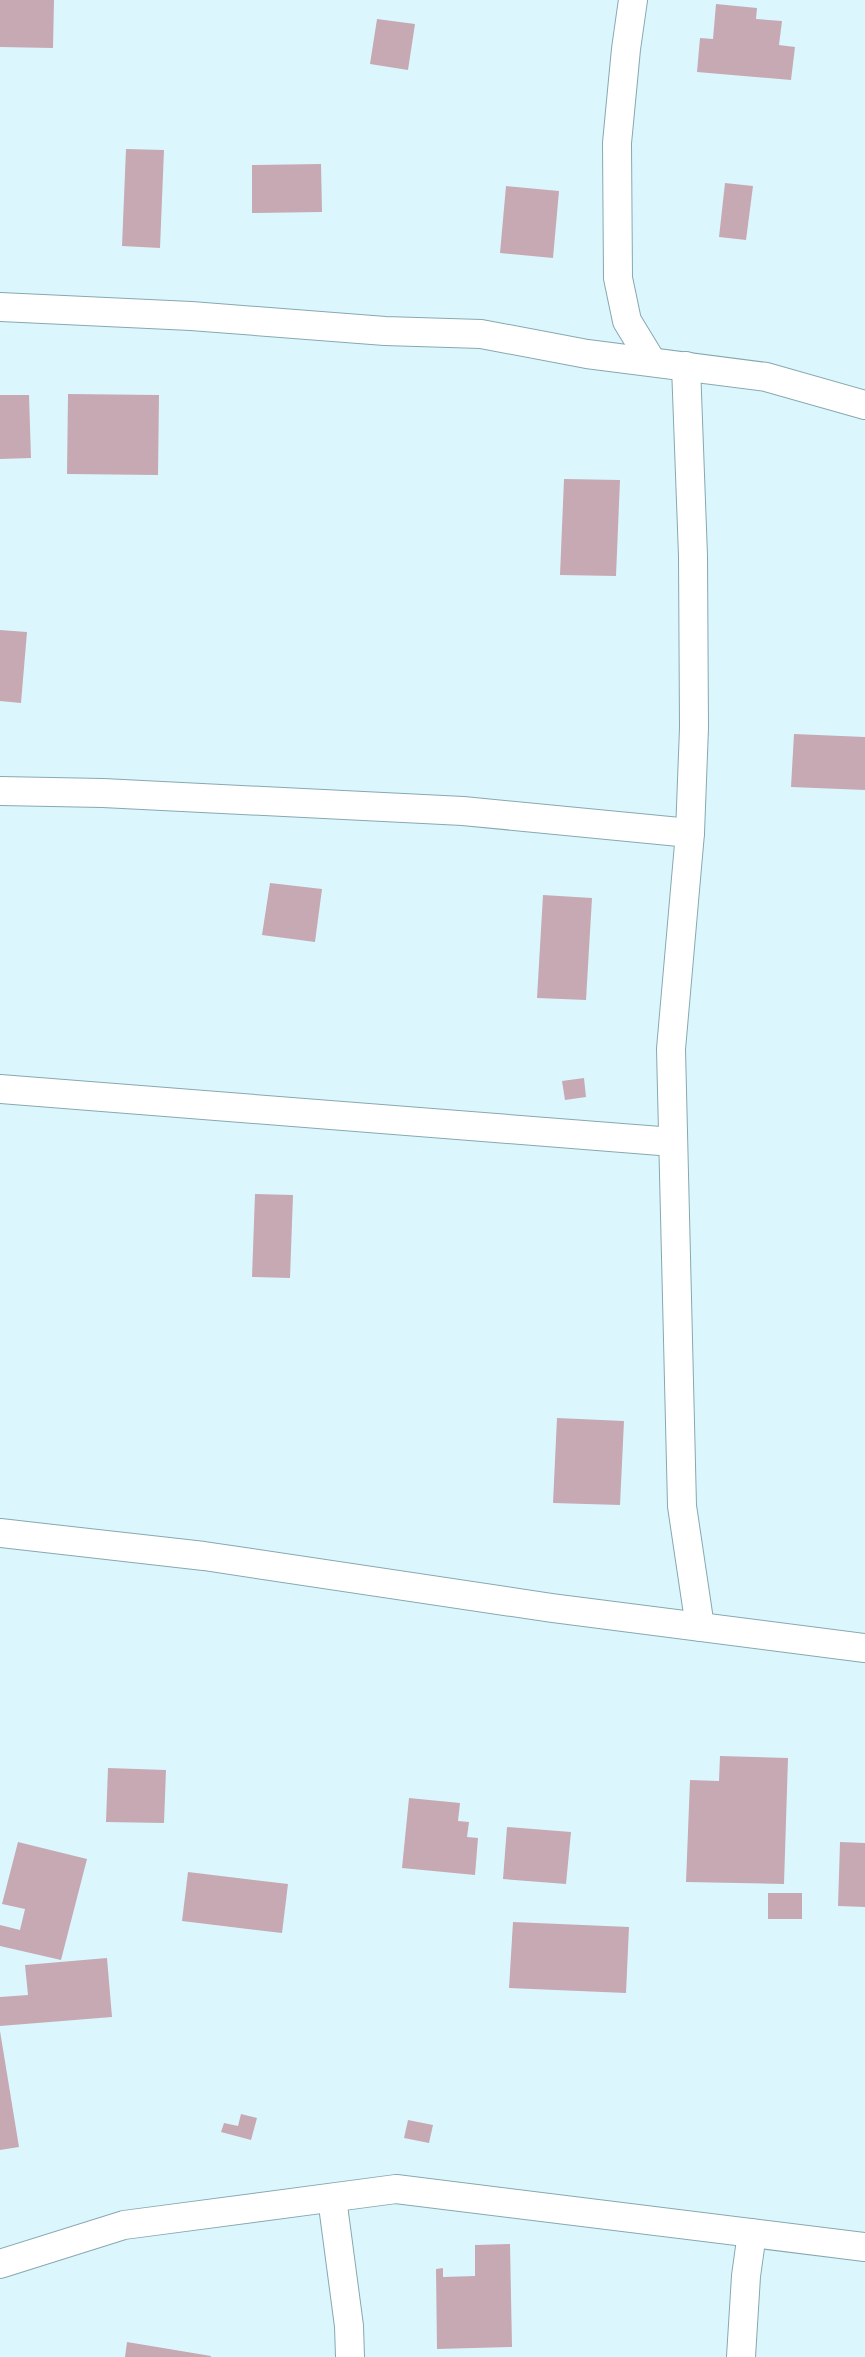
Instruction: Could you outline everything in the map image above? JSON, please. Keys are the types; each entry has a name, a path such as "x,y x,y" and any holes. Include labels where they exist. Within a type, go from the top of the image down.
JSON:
{"street":[{"path":"633,0 626,49 617,143 618,278 627,321 652,362"},
{"path":"0,307 191,316 386,331 481,334 587,354 766,377 865,405"},
{"path":"686,366 693,556 694,728 690,834 672,1050 673,1142 682,1506 700,1627"},
{"path":"0,791 102,793 463,811 690,834"},
{"path":"0,1089 673,1142"},
{"path":"0,1533 204,1556 543,1607 865,1648"},
{"path":"0,2264 124,2225 396,2189 865,2247"},
{"path":"332,2198 350,2357"},
{"path":"741,2357 746,2276 752,2233"}],"building":[{"path":"0,0 54,0 53,48 0,47"},
{"path":"716,4 757,8 756,19 782,21 779,45 795,47 791,80 697,72 700,38 713,39"},
{"path":"377,19 415,24 408,70 370,64"},
{"path":"126,149 164,150 160,248 122,246"},
{"path":"321,164 322,212 252,213 252,165"},
{"path":"725,183 753,186 746,240 719,237"},
{"path":"506,186 559,191 553,258 500,253"},
{"path":"68,394 159,395 158,475 67,474"},
{"path":"0,395 29,395 31,458 0,459"},
{"path":"564,479 620,480 616,576 560,575"},
{"path":"0,630 27,632 21,703 0,701"},
{"path":"794,734 865,737 865,790 791,787"},
{"path":"270,883 322,889 315,942 262,935"},
{"path":"543,895 592,898 586,1000 537,998"},
{"path":"584,1078 586,1097 565,1100 562,1081"},
{"path":"255,1194 293,1195 290,1278 252,1277"},
{"path":"557,1418 624,1421 620,1505 553,1503"},
{"path":"720,1756 788,1758 784,1884 686,1882 690,1780 719,1781"},
{"path":"108,1768 166,1770 164,1823 106,1822"},
{"path":"409,1798 460,1803 458,1821 469,1822 467,1837 478,1838 475,1875 402,1868"},
{"path":"507,1827 571,1832 566,1884 503,1879"},
{"path":"18,1842 87,1859 61,1960 0,1946 0,1925 20,1930 25,1909 2,1904"},
{"path":"840,1842 865,1843 865,1907 838,1906"},
{"path":"188,1872 288,1884 282,1933 182,1921"},
{"path":"768,1893 802,1893 802,1919 768,1919"},
{"path":"513,1922 629,1927 626,1993 509,1988"},
{"path":"107,1958 112,2017 0,2026 0,1997 28,1995 25,1965"},
{"path":"0,2031 19,2147 0,2150"},
{"path":"241,2114 257,2118 251,2140 221,2132 224,2123 238,2126"},
{"path":"408,2120 433,2125 429,2143 404,2138"},
{"path":"510,2244 512,2347 437,2349 436,2269 443,2268 443,2277 475,2276 475,2245"},
{"path":"127,2342 211,2356 211,2357 125,2357"}]}
